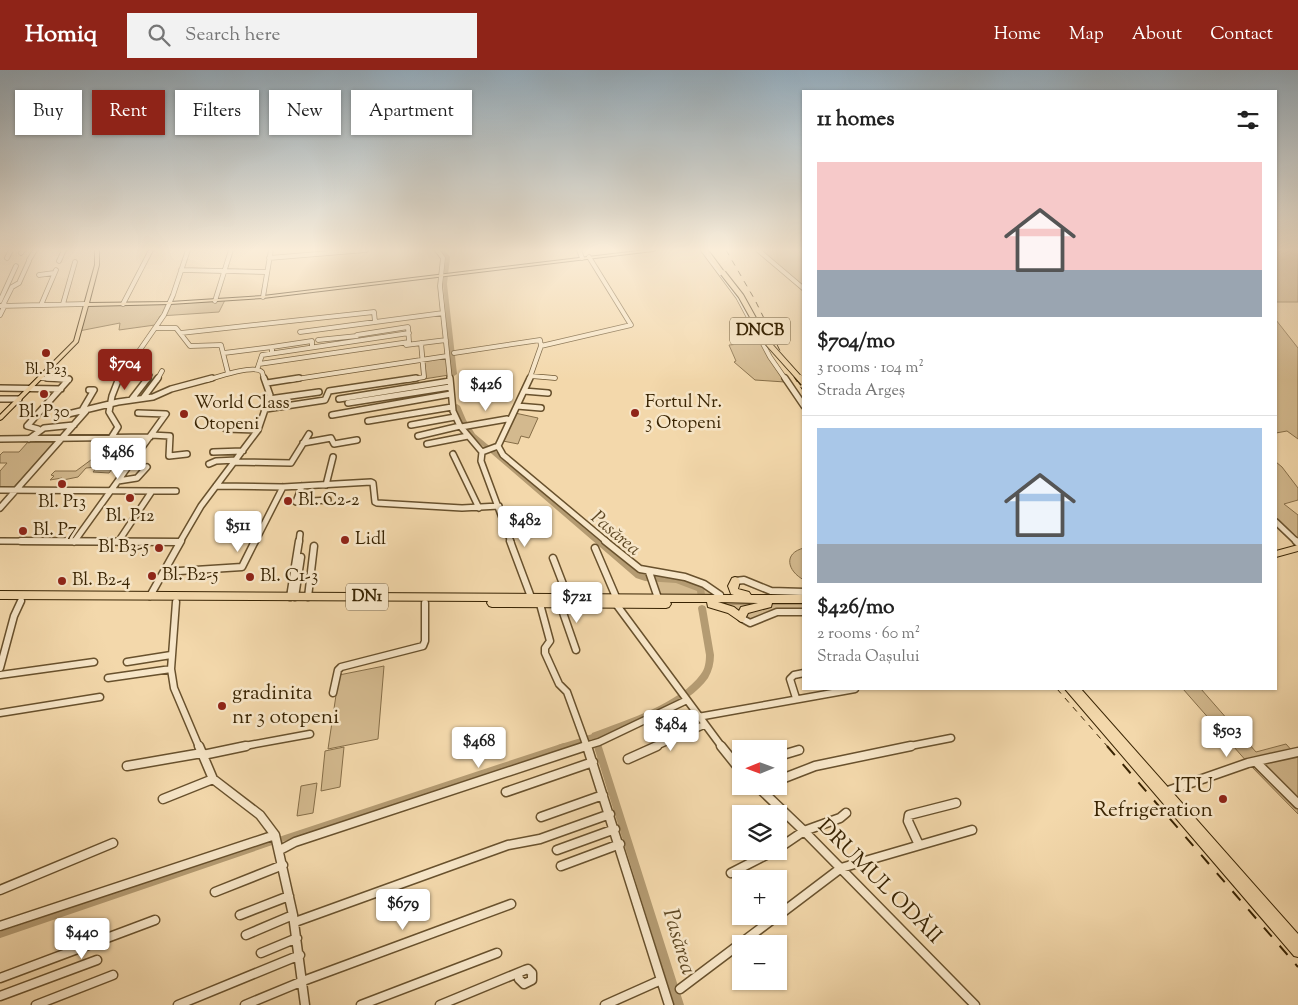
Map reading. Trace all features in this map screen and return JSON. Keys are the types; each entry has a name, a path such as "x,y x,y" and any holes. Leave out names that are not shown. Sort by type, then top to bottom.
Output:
{"highway":[{"path":"1277,549 1298,543"},
{"path":"1277,554 1298,548"},
{"path":"710,601 720,595 734,581"},
{"path":"734,581 732,587 737,593 767,601"},
{"name":"DN1","path":"0,595 532,597 564,600 710,601 786,601 802,598"},
{"name":"DN1","path":"616,600 658,598 729,604 767,601"},
{"name":"DN1","path":"0,601 540,604 564,600"},
{"path":"710,601 731,610 741,618 744,610 767,601"},
{"name":"DN1","path":"786,601 802,604"}],"main road":[{"path":"0,418 76,341 89,294"},
{"path":"86,304 215,301 292,294"},
{"name":"DNCB","path":"739,294 766,341 802,381"},
{"name":"DNCB","path":"742,294 768,338 802,377"},
{"path":"1070,690 1298,952"},
{"path":"1077,690 1298,942"}],"street":[{"path":"0,315 9,294"},
{"path":"42,305 46,294"},
{"path":"63,304 66,294"},
{"path":"123,304 128,294"},
{"path":"111,438 118,427 109,412 117,384 131,358 155,328 170,303 173,294"},
{"path":"215,301 217,294"},
{"path":"442,294 452,407 461,427 485,452"},
{"path":"541,346 630,325 611,294"},
{"path":"735,294 770,357 802,403"},
{"path":"3,306 86,304"},
{"path":"181,333 374,312 375,322"},
{"path":"300,332 443,313"},
{"path":"332,328 333,316"},
{"path":"155,328 173,327 181,333 188,345 219,344 222,346 228,373"},
{"path":"64,415 143,398 258,366 409,342 409,333 408,327 224,354"},
{"path":"150,596 201,506 258,430 269,399 267,383 258,366 261,355 409,333"},
{"path":"357,335 357,341"},
{"path":"318,340 318,346"},
{"path":"367,350 446,340"},
{"path":"312,341 312,347"},
{"path":"454,353 541,341 531,376 498,446 485,452 481,459 532,597"},
{"path":"266,409 325,400 329,391 424,377 421,343"},
{"path":"272,347 272,353"},
{"path":"267,383 447,356"},
{"path":"143,398 156,384 162,371"},
{"path":"131,400 150,375"},
{"path":"531,376 555,378"},
{"path":"38,429 27,426 69,380 68,378 40,378"},
{"path":"339,399 450,384"},
{"path":"348,403 450,384"},
{"path":"0,388 61,389"},
{"path":"81,412 94,390 89,390"},
{"path":"524,391 548,393"},
{"path":"269,399 319,392"},
{"path":"332,415 451,394"},
{"path":"0,399 19,399"},
{"path":"517,406 541,408"},
{"path":"368,421 452,407"},
{"path":"0,508 87,410"},
{"path":"74,542 165,414 138,413"},
{"path":"411,425 455,417"},
{"path":"418,436 507,419"},
{"path":"29,439 38,429 50,425 74,425"},
{"path":"227,426 226,429 258,430"},
{"path":"0,439 111,438 170,435 175,430"},
{"path":"209,464 216,461 291,463 309,434"},
{"path":"170,435 169,456 187,454"},
{"path":"427,444 468,436"},
{"path":"303,443 331,438 334,444 357,440"},
{"path":"498,446 503,455 651,578 658,598"},
{"path":"213,452 243,451"},
{"path":"453,454 479,508"},
{"path":"326,485 333,457"},
{"path":"118,481 136,478 147,467"},
{"path":"216,486 283,487 372,483 374,502 377,503 479,508 498,506"},
{"path":"302,486 296,502 328,500"},
{"path":"164,572 242,566 283,487"},
{"path":"0,490 176,490"},
{"path":"118,542 152,491"},
{"path":"502,514 521,512"},
{"path":"1277,523 1298,543"},
{"path":"292,597 300,534"},
{"path":"0,541 180,542"},
{"path":"308,597 314,546"},
{"path":"595,548 616,600 698,717 732,759"},
{"path":"292,597 301,557"},
{"path":"552,558 576,650"},
{"path":"651,578 676,574 708,586 720,595"},
{"path":"734,581 745,580 774,592 802,592"},
{"path":"0,668 14,616 21,601"},
{"path":"176,602 171,655 174,688 213,778 260,816 275,835 280,850 294,919 306,1005"},
{"path":"334,693 338,670 341,667 423,646 425,642 425,603"},
{"path":"540,604 550,641 545,648 545,653 559,684 567,692 593,762 669,1005"},
{"path":"741,618 745,622 750,623 777,612 802,612"},
{"path":"0,639 8,637"},
{"path":"126,662 171,655"},
{"path":"0,675 94,662"},
{"path":"108,678 171,669"},
{"path":"796,698 790,680 794,674 802,673"},
{"path":"698,717 844,690"},
{"path":"0,713 100,697"},
{"path":"280,850 295,842 599,742 687,700"},
{"path":"628,759 704,725"},
{"path":"127,766 310,734"},
{"path":"788,777 815,766 951,738"},
{"path":"788,753 799,750"},
{"path":"1165,792 1256,762 1298,752"},
{"path":"506,792 593,762"},
{"path":"1256,762 1298,804"},
{"path":"163,799 213,778"},
{"path":"541,817 603,795"},
{"name":"DRUMUL ODĂII","path":"767,795 975,1005"},
{"path":"919,844 908,821 909,815 956,803"},
{"path":"787,843 804,831 840,818 846,813"},
{"path":"246,934 508,845 540,839 610,814"},
{"path":"557,850 615,829"},
{"path":"787,908 840,868 972,830"},
{"path":"0,926 275,835"},
{"path":"0,890 113,843"},
{"path":"561,866 620,844"},
{"path":"731,873 756,860"},
{"path":"215,892 283,865"},
{"path":"240,915 289,896"},
{"path":"245,1005 303,981 512,904"},
{"path":"0,978 155,920"},
{"path":"680,989 765,925"},
{"path":"260,953 297,938"},
{"path":"361,1005 498,953"},
{"path":"178,1005 300,955"},
{"path":"0,996 97,960"},
{"path":"446,1004 518,973"},
{"path":"36,1005 113,975"},
{"path":"605,1005 661,980"}],"shaded area":[{"path":"1277,294 1298,294 1298,302 1277,302"},
{"path":"225,300 219,312 160,316 155,325 119,330 120,323 79,331 86,305"},
{"path":"1277,321 1298,348 1298,439 1287,431 1277,433"},
{"path":"760,342 785,382 755,380 734,362 736,361 729,345"},
{"path":"447,356 449,375 424,379 422,360"},
{"path":"515,413 538,418 529,438 521,436 518,444 503,441"},
{"path":"55,441 13,488 0,488 0,471 7,463 0,463 0,455 3,452 19,452 28,442"},
{"path":"129,447 109,473 93,472 97,467 86,468 78,477 50,480 54,476 51,475 55,471 76,471 99,454 104,454 108,449"},
{"path":"1277,463 1298,488 1298,500 1284,504 1298,515 1298,538 1277,521"},
{"path":"802,549 802,579 794,572 790,562 790,558 797,550"},
{"path":"655,573 676,574 720,595 658,598 650,576"},
{"path":"711,604 802,604 802,612 781,612 753,622"},
{"path":"384,666 378,739 328,749 339,675"},
{"path":"1184,690 1202,690 1256,752 1286,744 1294,753 1298,752 1298,814 1248,763"},
{"path":"344,747 340,787 321,791 325,751"},
{"path":"317,783 313,813 297,816 301,786"}],"waterway":[{"name":"Pasărea","path":"446,294 454,374"},
{"name":"Pasărea","path":"456,386 456,392"},
{"name":"Pasărea","path":"457,406 463,420 473,435 639,576 676,580 701,589 701,595"},
{"name":"Pasărea","path":"596,739 595,736 663,708 696,686 706,674 710,655 702,608"},
{"name":"Pasărea","path":"588,738 595,736"},
{"path":"560,747 580,741"},
{"path":"282,839 564,746"},
{"name":"Pasărea","path":"598,747 679,1005"},
{"path":"0,935 272,842"}],"railway":[{"path":"751,294 790,371 802,389"},
{"path":"1058,690 1108,747"},
{"path":"1107,746 1298,967"}],"place":[{"name":"Bl. P23","path":"46,353"},
{"name":"Bl. P30","path":"44,394"},
{"name":"Fortul Nr. 3 Otopeni","path":"635,413"},
{"name":"World Class Otopeni","path":"184,414"},
{"name":"Bl. P13","path":"62,484"},
{"name":"Bl. P12","path":"130,498"},
{"name":"Bl. C2-2","path":"288,501"},
{"name":"Bl. P7","path":"23,531"},
{"name":"Lidl","path":"345,540"},
{"name":"Bl B3-5","path":"159,548"},
{"name":"Bl. B2-5","path":"152,576"},
{"name":"Bl. C1-3","path":"250,577"},
{"name":"Bl. B2-4","path":"62,581"},
{"name":"gradinita nr 3 otopeni","path":"222,706"},
{"name":"ITU Refrigeration","path":"1223,799"}]}
